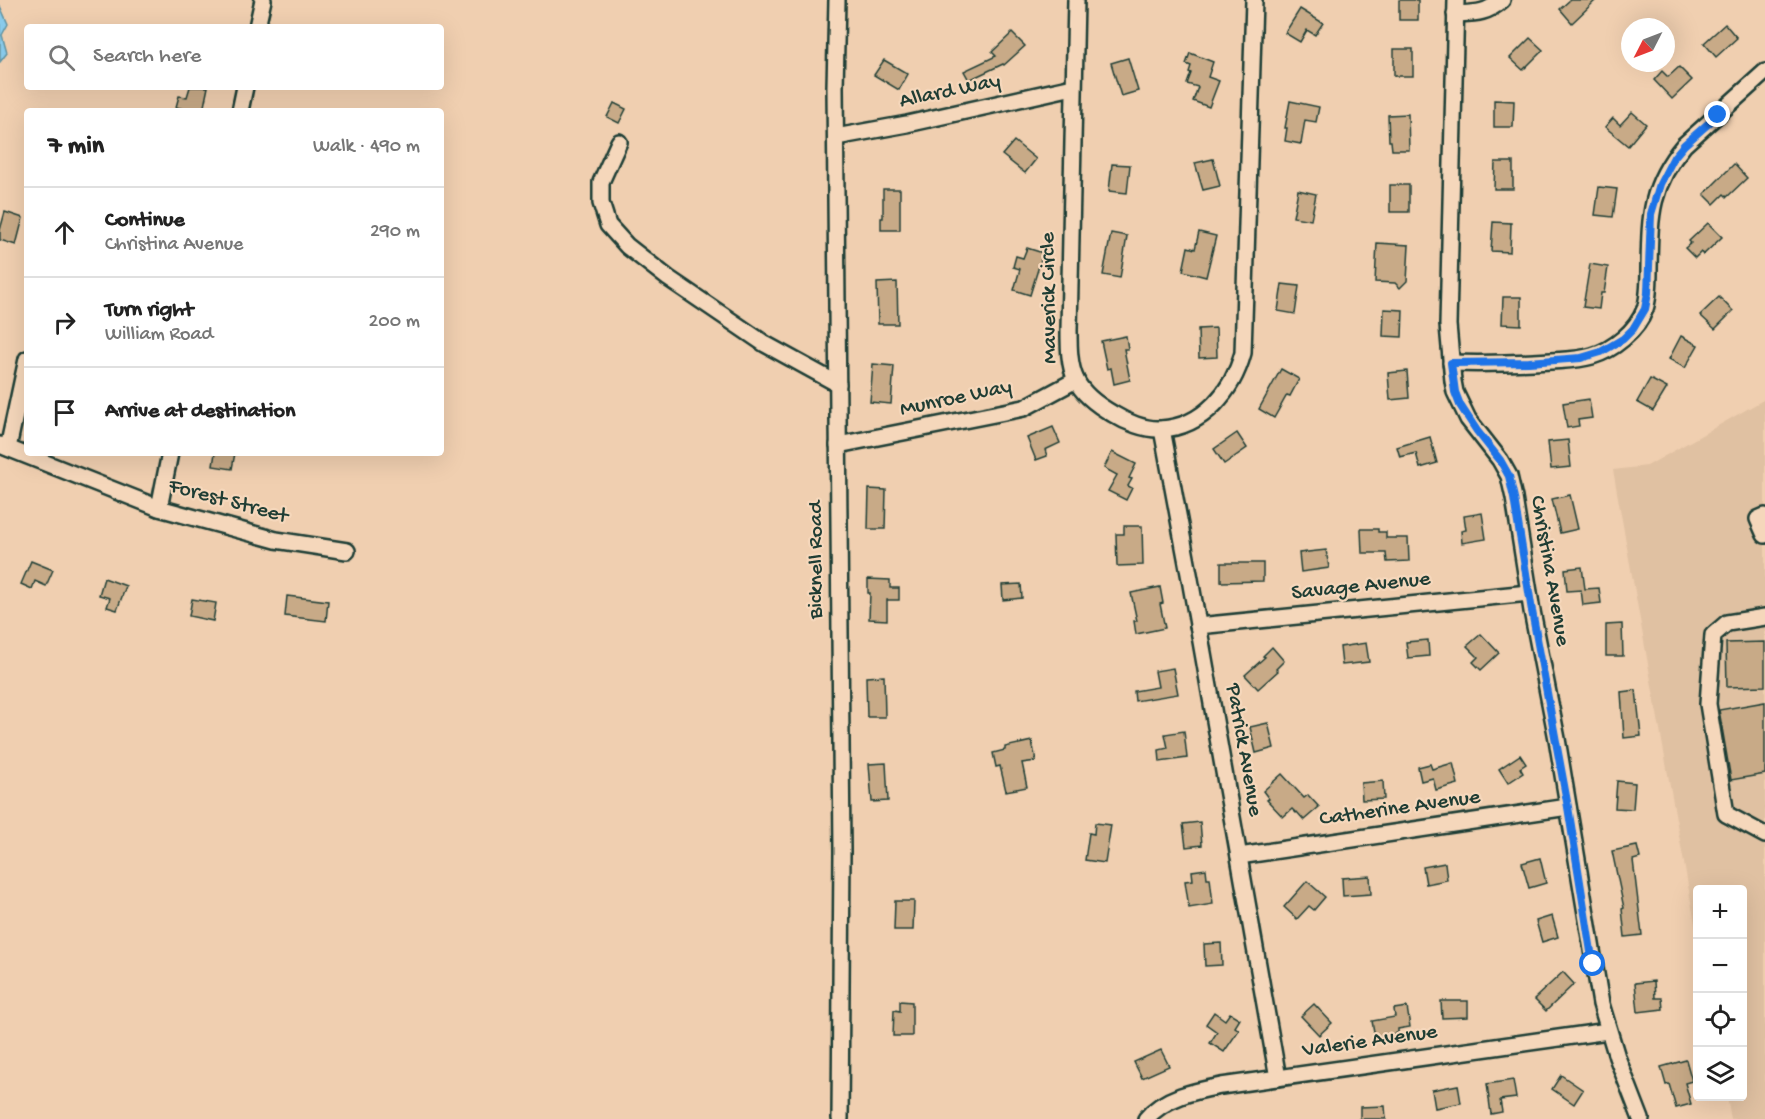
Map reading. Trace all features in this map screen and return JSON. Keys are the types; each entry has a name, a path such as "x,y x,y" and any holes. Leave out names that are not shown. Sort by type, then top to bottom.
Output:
{"street":[{"path":"258,24 263,0"},
{"name":"Bicknell Road","path":"837,0 835,87 842,851 840,1119"},
{"name":"Maverick Circle","path":"1076,0 1069,330 1072,368 1083,391 1106,410 1119,418 1149,429 1181,425 1206,412 1233,381 1243,352 1254,0"},
{"path":"1455,7 1481,13 1493,8 1502,0"},
{"name":"Christina Avenue","path":"1455,7 1448,325 1455,392 1460,405 1509,476 1601,1004 1608,1031 1641,1119"},
{"path":"1451,363 1529,362 1581,358 1601,352 1623,339 1633,329 1645,309 1648,293 1651,214 1666,172 1684,145 1765,72"},
{"name":"Allard Way","path":"836,138 1073,87"},
{"path":"241,108 244,90"},
{"path":"619,142 602,182 601,203 608,225 627,246 668,278 765,344 838,384"},
{"path":"4,446 24,369"},
{"name":"Munroe Way","path":"838,445 1024,408 1076,380"},
{"name":"Patrick Avenue","path":"1162,429 1278,1078"},
{"name":"Forest Street","path":"4,446 24,454"},
{"name":"Forest Street","path":"29,456 159,507 276,540 347,551"},
{"path":"159,507 169,456"},
{"path":"1765,516 1758,519 1765,535"},
{"name":"Savage Avenue","path":"1198,626 1529,593"},
{"path":"1765,617 1727,623 1713,635 1708,704 1726,814 1765,835"},
{"name":"Catherine Avenue","path":"1239,856 1568,807"},
{"name":"Valerie Avenue","path":"1146,1119 1160,1107 1191,1092 1608,1031"}],"shaded area":[{"path":"1765,399 1765,1119 1731,1119 1728,1101 1747,1101 1747,885 1693,885 1693,913 1613,470 1647,466"}],"water":[{"path":"0,6 8,24 2,35 7,53 0,62"}],"building":[{"path":"1399,0 1418,0 1418,20 1399,20"},
{"path":"1570,0 1596,0 1572,23 1560,9"},
{"path":"1300,9 1323,23 1315,35 1307,30 1300,42 1285,33"},
{"path":"1725,24 1737,38 1716,57 1704,43"},
{"path":"1012,33 1025,46 1004,65 969,80 964,71 996,56 992,52"},
{"path":"1530,38 1543,50 1523,70 1510,58"},
{"path":"1394,49 1413,49 1413,76 1394,76"},
{"path":"1190,53 1213,62 1208,77 1219,81 1209,107 1193,101 1198,87 1187,84 1191,66 1186,64"},
{"path":"1128,58 1138,91 1121,96 1111,63"},
{"path":"884,60 908,74 899,90 874,75"},
{"path":"1679,67 1692,80 1672,99 1654,80 1661,72 1668,77"},
{"path":"189,90 207,90 204,108 176,107 179,96 187,97"},
{"path":"1494,100 1514,101 1513,127 1494,127"},
{"path":"1290,101 1319,107 1316,122 1305,120 1301,144 1285,141"},
{"path":"614,103 626,109 619,123 607,117"},
{"path":"1632,112 1646,124 1628,146 1605,127 1613,118 1620,125"},
{"path":"1408,114 1409,150 1392,150 1391,141 1389,141 1388,115"},
{"path":"1014,141 1036,159 1025,173 1002,155"},
{"path":"1213,159 1220,186 1203,190 1195,163"},
{"path":"1495,162 1513,162 1513,189 1494,189"},
{"path":"1112,164 1130,165 1127,193 1109,191"},
{"path":"1734,164 1747,178 1727,197 1724,194 1714,204 1704,194"},
{"path":"1390,185 1409,185 1409,212 1390,212"},
{"path":"1599,187 1617,189 1613,217 1595,215"},
{"path":"883,189 900,189 900,230 881,230"},
{"path":"1298,190 1316,194 1311,220 1293,217"},
{"path":"5,212 23,218 16,245 0,240"},
{"path":"1493,222 1511,223 1510,252 1491,251"},
{"path":"1708,223 1722,237 1703,255 1701,252 1695,258 1685,248"},
{"path":"1199,232 1216,236 1206,277 1183,271 1188,247 1195,249"},
{"path":"1111,233 1127,236 1120,278 1103,275"},
{"path":"1377,243 1409,245 1407,281 1400,288 1395,283 1375,282"},
{"path":"1027,248 1043,253 1030,295 1014,290 1020,269 1013,267 1016,256 1023,258"},
{"path":"1590,264 1608,267 1599,309 1583,307"},
{"path":"897,282 898,324 878,324 877,283"},
{"path":"1282,284 1299,286 1295,314 1278,311"},
{"path":"1503,297 1521,297 1521,325 1502,324"},
{"path":"1719,297 1733,311 1715,329 1700,315"},
{"path":"1384,309 1403,310 1402,337 1383,336"},
{"path":"1216,328 1217,357 1199,358 1198,329"},
{"path":"1126,336 1128,349 1124,349 1130,380 1114,384 1111,368 1107,369 1101,341"},
{"path":"1681,336 1698,345 1685,368 1669,359"},
{"path":"873,364 894,366 891,404 870,402"},
{"path":"1281,369 1299,379 1274,418 1259,409"},
{"path":"1407,371 1409,398 1390,400 1388,373"},
{"path":"1650,379 1667,388 1653,411 1637,402"},
{"path":"1589,399 1592,418 1578,420 1579,426 1567,428 1563,403"},
{"path":"1053,427 1060,443 1045,450 1047,456 1036,460 1027,438"},
{"path":"1237,433 1247,448 1224,464 1214,449"},
{"path":"1430,437 1437,463 1420,468 1416,453 1400,457 1397,447"},
{"path":"1568,440 1571,467 1551,469 1548,442"},
{"path":"1112,452 1136,464 1129,478 1132,479 1128,486 1132,488 1126,500 1108,491 1117,475 1104,468"},
{"path":"215,456 234,456 232,469 213,466"},
{"path":"869,489 886,490 885,529 868,529"},
{"path":"1570,495 1578,529 1560,533 1552,499"},
{"path":"1482,513 1486,539 1462,543 1461,531 1466,530 1464,516"},
{"path":"1124,526 1142,526 1143,565 1117,566 1116,534 1124,534"},
{"path":"1361,529 1378,529 1378,532 1386,532 1386,538 1408,538 1409,561 1387,562 1386,553 1362,553"},
{"path":"1326,550 1329,568 1301,572 1299,553"},
{"path":"31,561 53,570 46,586 35,581 32,589 21,584"},
{"path":"1221,563 1263,563 1263,581 1221,582"},
{"path":"1582,567 1585,589 1599,588 1601,603 1583,605 1581,590 1567,591 1565,569"},
{"path":"104,578 126,586 117,610 107,607 110,598 99,595"},
{"path":"868,579 890,580 890,588 899,588 899,600 887,600 887,620 869,619"},
{"path":"1021,584 1022,598 1003,600 1002,585"},
{"path":"1160,587 1163,603 1160,604 1165,628 1136,634 1134,621 1137,621 1131,593"},
{"path":"287,596 328,601 326,621 285,616"},
{"path":"192,599 216,603 213,621 189,616"},
{"path":"1622,624 1623,656 1606,656 1606,625"},
{"path":"1481,634 1499,653 1481,670 1473,662 1478,657 1467,646"},
{"path":"1428,640 1429,656 1408,658 1406,642"},
{"path":"1765,642 1765,686 1727,687 1726,643"},
{"path":"1366,643 1369,662 1342,665 1340,647"},
{"path":"1272,647 1284,661 1276,669 1278,671 1258,689 1245,675 1265,657 1263,656"},
{"path":"1173,668 1178,694 1135,701 1134,691 1158,687 1155,671"},
{"path":"884,676 885,717 867,717 866,677"},
{"path":"1636,690 1641,736 1624,738 1621,692"},
{"path":"1765,702 1765,774 1731,780 1719,710"},
{"path":"1268,723 1274,748 1256,753 1250,727"},
{"path":"1184,731 1187,758 1160,762 1159,750 1168,748 1165,734"},
{"path":"1032,741 1036,761 1022,763 1027,787 1006,791 1000,766 996,767 993,753 1005,750 1005,747"},
{"path":"1520,755 1526,764 1520,768 1523,773 1508,783 1499,769"},
{"path":"886,763 888,801 872,802 869,764"},
{"path":"1453,763 1458,784 1436,790 1433,778 1421,781 1418,767 1430,764 1432,769"},
{"path":"1282,774 1304,798 1308,795 1319,807 1304,820 1292,809 1283,817 1267,800 1269,799 1263,791"},
{"path":"1383,781 1384,799 1362,800 1361,783"},
{"path":"1617,781 1635,783 1633,809 1615,808"},
{"path":"1200,822 1202,845 1186,847 1183,824"},
{"path":"1095,823 1111,825 1105,863 1085,860 1089,833 1094,834"},
{"path":"1637,846 1640,858 1633,860 1642,935 1625,937 1622,909 1624,908 1612,851"},
{"path":"1540,858 1546,883 1529,888 1522,863"},
{"path":"1445,863 1447,880 1426,884 1423,867"},
{"path":"1206,869 1207,878 1210,878 1213,904 1189,908 1185,881 1193,880 1192,871"},
{"path":"1370,876 1371,894 1343,896 1342,878"},
{"path":"1307,881 1325,897 1314,910 1309,906 1297,919 1284,907"},
{"path":"895,901 914,901 913,930 894,930"},
{"path":"1552,916 1558,937 1542,942 1536,921"},
{"path":"1221,943 1222,965 1205,966 1204,944"},
{"path":"1563,972 1574,984 1546,1011 1534,999"},
{"path":"1654,981 1655,998 1662,998 1663,1009 1638,1012 1635,983"},
{"path":"900,1001 912,1002 912,1036 893,1036 894,1010 900,1011"},
{"path":"1441,1001 1468,1001 1468,1017 1442,1018"},
{"path":"1314,1004 1332,1023 1319,1035 1301,1016"},
{"path":"1407,1007 1410,1027 1398,1029 1398,1033 1375,1037 1372,1021 1395,1017 1394,1009"},
{"path":"1214,1012 1225,1020 1230,1013 1240,1019 1235,1027 1239,1030 1224,1052 1210,1043 1217,1032 1206,1024"},
{"path":"1161,1050 1169,1066 1142,1078 1134,1062"},
{"path":"1686,1060 1692,1081 1685,1083 1691,1104 1676,1108 1661,1067"},
{"path":"1561,1075 1583,1090 1574,1104 1552,1089"},
{"path":"1513,1080 1516,1098 1500,1100 1502,1112 1491,1114 1487,1084"},
{"path":"1458,1085 1461,1103 1435,1108 1432,1090"},
{"path":"1385,1106 1386,1119 1360,1119 1360,1107"}],"route":[{"path":"1593,964 1557,739 1509,476 1460,405 1452,381 1451,363 1529,362 1581,358 1601,352 1623,339 1640,320 1645,309 1648,293 1651,214 1660,184 1674,157 1684,145 1718,115"}]}
